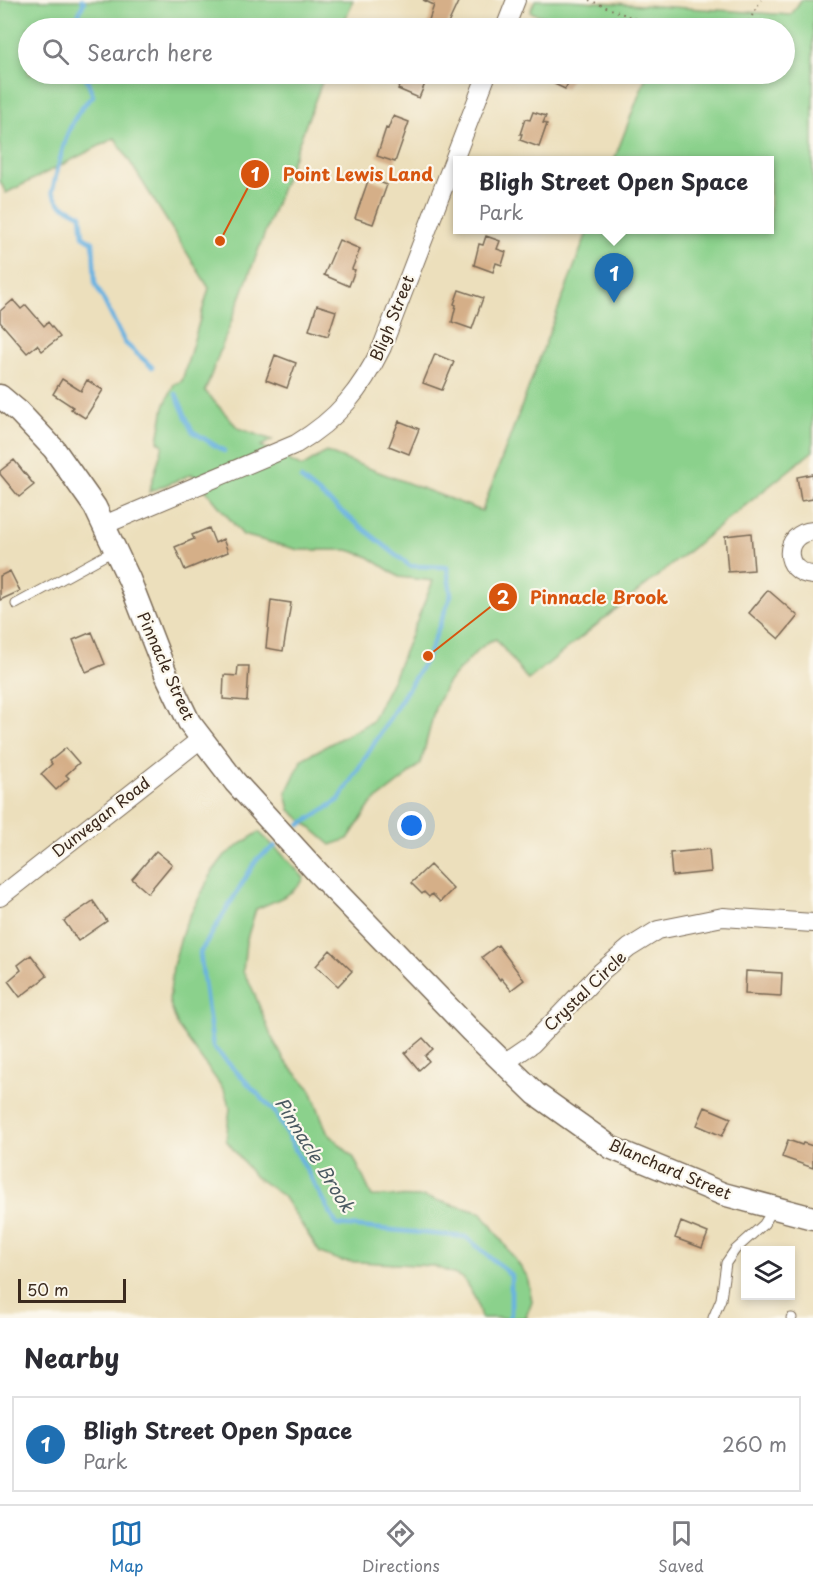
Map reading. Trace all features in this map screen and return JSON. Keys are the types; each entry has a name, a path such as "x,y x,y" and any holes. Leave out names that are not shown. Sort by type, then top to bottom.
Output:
{"street":[{"path":"509,18 516,0"},
{"name":"Bligh Street","path":"456,156 484,84"},
{"name":"Bligh Street","path":"104,525 296,444 328,422 354,395 370,372 382,347 453,164"},
{"name":"Pinnacle Street","path":"0,396 19,412 54,449 95,507 166,674 189,722 236,782 318,873 412,969"},
{"path":"813,531 802,533 795,538 790,554 792,563 798,570 813,575"},
{"name":"Dunvegan Road","path":"0,897 202,738"},
{"name":"Crystal Circle","path":"504,1064 532,1044 602,971 629,948 658,930 723,917 813,923"},
{"name":"Blanchard Street","path":"412,969 536,1094 612,1148 723,1194 813,1218"}],"lane":[{"path":"16,604 104,556 116,552"},
{"path":"712,1318 721,1299 726,1263 735,1250 764,1224 774,1208"}],"path":[{"path":"589,0 633,18"},
{"path":"751,18 761,0"}],"green space":[{"path":"0,0 353,0 346,18 18,18 18,84 321,84 205,391 238,428 272,440 261,446 302,467 326,452 482,511 586,234 774,234 774,156 616,156 643,84 795,84 795,18 547,18 530,12 535,0 568,0 791,15 801,0 813,0 813,451 528,680 496,639 488,642 447,683 435,708 421,763 371,804 348,839 331,845 290,810 286,793 302,759 371,722 393,679 433,581 399,577 367,556 348,550 299,550 243,535 192,474 149,492 163,445 158,441 164,407 174,384 182,381 209,288 115,138 6,193 0,181"},
{"path":"259,832 304,878 301,884 290,893 256,909 246,942 243,971 271,1036 285,1061 311,1090 327,1132 354,1158 372,1196 425,1197 482,1213 527,1276 532,1301 526,1317 528,1318 481,1318 476,1300 463,1278 434,1266 341,1261 320,1253 283,1196 254,1176 226,1140 230,1108 224,1090 178,1027 169,1001 173,966 184,927 213,871 225,855"}],"building":[{"path":"423,0 459,0 451,18 430,18 434,5"},
{"path":"400,84 425,84 419,98 398,89"},
{"path":"554,84 568,84 565,89"},
{"path":"533,112 546,116 543,123 547,124 539,147 520,140 525,119 530,120"},
{"path":"393,116 409,122 395,162 377,156 386,128 388,129"},
{"path":"369,178 387,185 373,224 355,218"},
{"path":"486,236 500,241 497,249 506,252 502,265 496,263 493,272 474,265 479,244 483,245"},
{"path":"339,240 360,249 352,269 355,270 349,286 324,275"},
{"path":"459,290 483,298 472,329 452,322 456,305 454,304"},
{"path":"13,300 21,309 26,305 44,326 48,322 60,337 42,351 37,345 27,353 0,322 0,311"},
{"path":"317,305 336,311 328,336 309,330"},
{"path":"435,354 454,362 442,390 423,383"},
{"path":"275,355 296,363 287,388 266,380"},
{"path":"62,379 81,391 87,380 103,390 85,418 53,394"},
{"path":"399,421 419,429 409,454 389,446"},
{"path":"14,460 34,485 19,497 0,474 0,471"},
{"path":"813,474 813,499 801,501 797,477"},
{"path":"209,528 215,543 223,539 228,552 185,570 175,547 194,539 192,535"},
{"path":"751,533 754,570 728,572 725,536"},
{"path":"10,571 20,591 0,600 0,576"},
{"path":"768,590 798,616 779,639 749,613"},
{"path":"271,600 291,603 283,651 266,648"},
{"path":"92,632 105,664 86,672 73,640"},
{"path":"238,666 249,666 247,701 223,699 224,675 237,676"},
{"path":"66,748 79,763 66,775 69,778 56,790 41,774 52,764 50,761"},
{"path":"709,849 711,872 672,876 670,853"},
{"path":"156,851 172,864 148,893 132,879"},
{"path":"430,865 453,889 440,902 432,894 429,897 424,892 422,894 411,883"},
{"path":"93,901 107,921 78,941 64,921"},
{"path":"498,945 524,980 511,990 482,957"},
{"path":"330,950 352,971 338,986 316,966"},
{"path":"31,955 47,976 20,997 8,981 21,970 18,965"},
{"path":"746,971 782,973 781,996 745,994"},
{"path":"423,1038 433,1049 425,1056 429,1061 419,1070 405,1053"},
{"path":"705,1107 731,1118 722,1136 697,1125"},
{"path":"788,1140 813,1146 813,1168 782,1157"},
{"path":"681,1222 708,1233 702,1248 675,1238"}],"waterway":[{"name":"Pinnacle Brook","path":"77,18 84,2 82,0"},
{"name":"Pinnacle Brook","path":"89,84 93,96 76,116 70,128 52,192 60,204 81,215 83,236 93,242 95,283 125,343 152,367"},
{"name":"Pinnacle Brook","path":"176,394 192,431 224,451"},
{"name":"Pinnacle Brook","path":"300,825 339,800 428,656 451,595 447,567 410,566 301,479"},
{"name":"Pinnacle Brook","path":"275,846 257,859 200,953 213,1047 274,1111 337,1225 466,1237 511,1275 511,1314 509,1318"}],"place":[{"name":"Point Lewis Land","path":"220,241"},
{"name":"Bligh Street Open Space","path":"614,303"},
{"name":"Pinnacle Brook","path":"428,656"}]}
